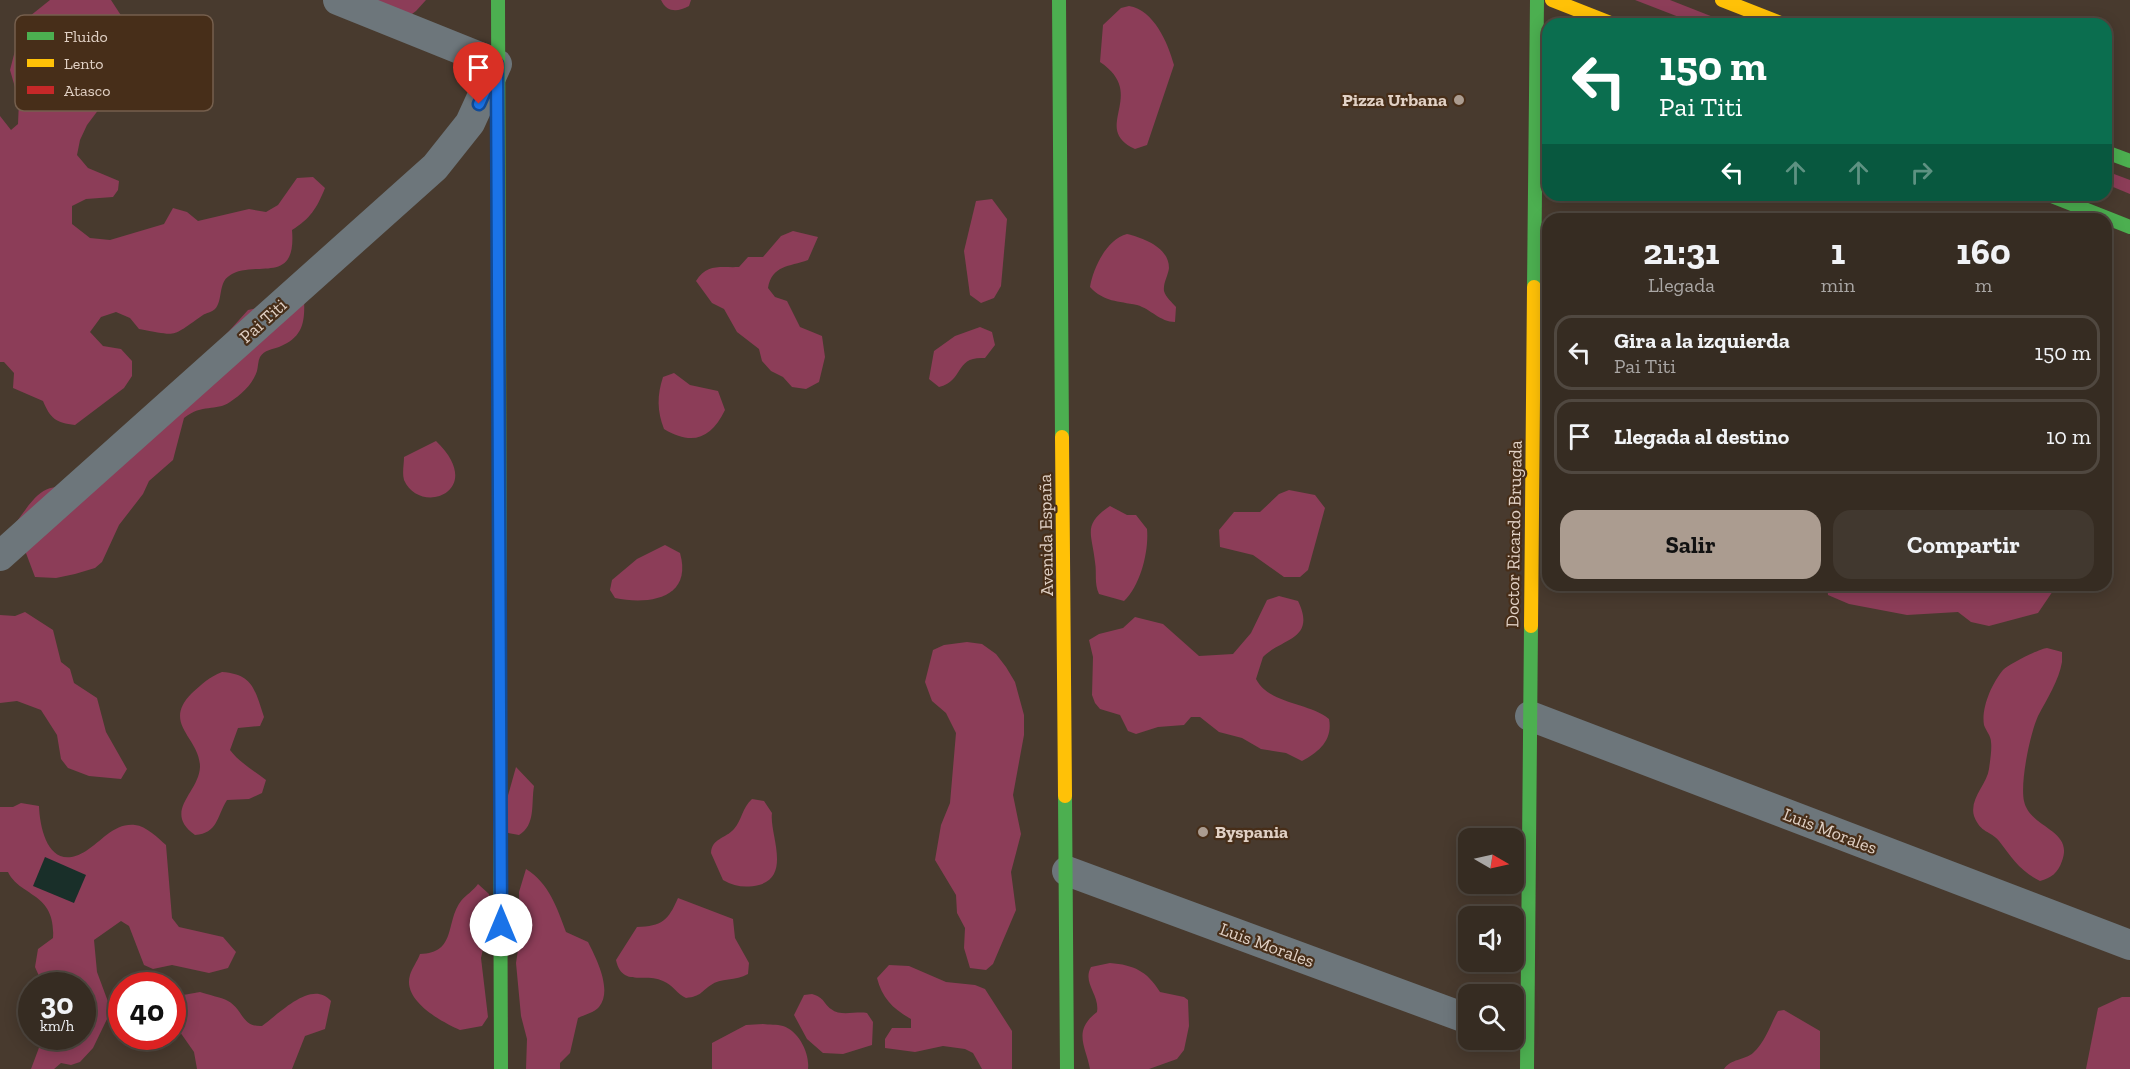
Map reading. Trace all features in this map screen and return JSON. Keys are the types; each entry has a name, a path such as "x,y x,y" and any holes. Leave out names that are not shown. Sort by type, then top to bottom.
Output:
{"street":[{"path":"338,0 497,64"},
{"path":"498,0 501,1069"},
{"name":"Avenida España","path":"1059,0 1067,1069"},
{"name":"Doctor Ricardo Brugada","path":"1522,984 1530,716 1537,0"},
{"path":"1552,0 1598,18"},
{"path":"1722,0 1768,18"},
{"name":"Pai Titi","path":"0,556 435,167 470,123 497,64"},
{"path":"2112,154 2130,161"},
{"path":"2064,201 2095,213"},
{"path":"2112,220 2130,227"},
{"name":"Luis Morales","path":"1530,716 2130,945"},
{"name":"Luis Morales","path":"1066,871 1458,1015"},
{"name":"Doctor Ricardo Brugada","path":"1523,1050 1527,1069"}],"shaded area":[{"path":"50,0 111,0 121,15 31,15"},
{"path":"364,0 426,0 416,11 397,25"},
{"path":"661,0 691,0 689,6 673,10 666,7"},
{"path":"1635,0 1670,0 1716,18 1682,18"},
{"path":"1129,6 1146,14 1153,21 1164,38 1174,65 1147,145 1135,149 1123,141 1117,131 1120,87 1114,74 1100,62 1103,25 1121,8"},
{"path":"15,51 15,87 10,70"},
{"path":"19,111 98,111 80,140 77,155 88,168 119,181 118,190 113,197 86,199 72,206 72,224 90,238 110,240 164,224 173,208 187,212 198,221 249,209 266,212 278,205 297,178 313,177 325,188 312,212 304,222 292,230 292,248 288,259 272,268 239,271 229,276 223,283 215,309 179,331 168,334 139,329 130,318 116,312 101,317 90,332 103,346 121,349 132,361 132,376 124,388 75,425 63,423 51,416 43,401 13,388 14,373 4,362 0,362 0,116 11,130 18,124"},
{"path":"2112,173 2130,180 2130,194 2112,186"},
{"path":"992,199 1007,219 1001,286 994,298 981,303 970,295 964,251 976,201"},
{"path":"793,231 818,237 808,260 777,271 770,280 768,288 775,297 787,301 800,327 822,336 825,357 819,382 806,389 792,387 783,377 771,371 762,361 759,349 737,332 724,309 712,303 696,281 700,275 710,269 739,267 748,257 763,257 781,236"},
{"path":"1127,234 1147,241 1165,254 1169,268 1164,291 1176,307 1175,322 1165,320 1137,305 1117,302 1101,296 1090,287 1094,271 1102,255 1113,242"},
{"path":"304,298 303,321 298,333 287,343 266,351 262,355 255,376 246,389 224,405 203,409 184,418 173,460 149,481 143,494 119,525 102,562 95,568 75,574 56,578 35,577 15,524 39,494 54,487 92,484 248,310"},
{"path":"980,327 992,332 995,345 985,358 968,361 953,379 939,387 929,379 934,351 955,336"},
{"path":"674,373 690,385 718,391 725,410 714,428 700,437 683,437 664,429 659,409 660,390 663,377"},
{"path":"436,441 450,459 455,473 453,485 446,493 435,497 423,497 412,491 404,480 404,457"},
{"path":"1289,490 1315,495 1325,508 1308,570 1300,577 1284,577 1253,555 1220,547 1219,530 1234,512 1260,512 1279,494"},
{"path":"1110,506 1127,515 1136,515 1147,529 1147,547 1143,567 1135,586 1124,601 1099,594 1097,586 1091,530 1095,519"},
{"path":"665,545 680,553 682,568 680,580 674,589 653,599 615,598 610,590 612,580 637,559"},
{"path":"1828,591 2053,591 2038,613 1989,626 1971,622 1958,612 1907,615 1849,604 1828,595"},
{"path":"1279,596 1298,601 1303,614 1303,624 1294,636 1263,657 1256,679 1270,694 1311,709 1329,719 1327,739 1319,749 1302,761 1286,753 1261,749 1242,738 1219,732 1200,717 1191,717 1184,725 1158,727 1136,734 1128,731 1120,715 1100,709 1095,703 1092,695 1093,657 1089,640 1099,634 1123,628 1135,617 1163,624 1199,656 1233,654 1251,633 1267,600"},
{"path":"25,612 53,630 61,662 70,669 74,683 97,698 106,732 127,769 121,779 89,776 68,768 61,759 57,735 41,710 17,701 0,703 0,615 15,616"},
{"path":"967,642 982,644 996,654 1015,682 1024,715 1024,735 1013,795 1021,834 1011,872 1016,910 993,964 986,970 970,968 964,948 965,928 957,913 956,895 935,860 941,825 950,803 956,733 946,713 932,701 925,682 933,650 944,645"},
{"path":"2047,648 2062,652 2062,662 2032,734 2023,793 2028,810 2034,818 2057,835 2064,850 2062,861 2056,872 2051,877 2040,881 2022,868 1996,838 1980,826 1973,810 1989,769 1991,740 1984,725 1984,711 1991,689 2006,667"},
{"path":"222,672 232,673 247,680 255,691 264,717 260,726 238,728 230,750 266,780 262,793 249,799 227,800 216,824 203,834 195,835 186,826 182,818 182,810 200,767 198,756 181,722 180,713 183,704 192,693 209,678"},
{"path":"516,767 534,786 532,814 528,826 519,835 498,831"},
{"path":"752,799 764,801 772,813 777,864 775,873 769,880 759,885 741,886 723,880 711,853 716,841 734,829"},
{"path":"21,803 39,806 45,838 56,854 64,857 86,851 114,830 128,825 135,825 152,833 166,845 172,918 179,927 223,937 236,952 228,968 209,973 172,965 153,969 144,965 129,926 121,921 94,940 97,972 108,1002 108,1017 96,1042 96,972 37,972 35,967 38,949 53,938 49,912 43,903 14,880 8,872 0,872 0,807 13,807"},
{"path":"526,869 541,881 555,905 566,932 588,942 599,965 604,983 603,1000 599,1007 578,1018 570,1053 560,1063 560,1069 526,1069 527,1039 521,1016 516,963 520,937 519,892"},
{"path":"478,884 489,894 492,908 481,958 488,1017 482,1026 460,1030 434,1016 418,1002 409,984 410,975 420,954 432,952 445,942 456,909"},
{"path":"678,898 733,919 735,938 749,963 748,974 715,983 698,995 686,998 663,981 629,977 623,974 616,960 637,927 663,921"},
{"path":"1110,963 1126,965 1139,970 1160,992 1188,1000 1189,1026 1184,1050 1177,1059 1149,1069 1090,1069 1083,1033 1089,1019 1097,1012 1097,1006 1089,973 1091,967"},
{"path":"889,965 909,966 946,982 975,985 985,989 1012,1031 1012,1069 982,1069 973,1053 965,1049 943,1046 915,1052 885,1048 885,1039 892,1028 911,1028 911,1019 889,1002 879,985 877,978"},
{"path":"200,992 222,998 233,1005 246,1021 255,1026 262,1026 296,1000 306,996 323,995 331,1001 325,1029 305,1036 292,1069 197,1069 194,1052 186,1041 186,994"},
{"path":"812,994 822,999 828,1007 835,1011 867,1013 873,1022 872,1045 843,1054 823,1053 807,1039 794,1015 804,995"},
{"path":"2122,997 2130,997 2130,1069 2086,1069 2098,1008"},
{"path":"1784,1010 1820,1031 1820,1069 1724,1069 1730,1063 1753,1053 1765,1038 1778,1011"},
{"path":"746,1025 783,1026 794,1033 805,1050 808,1069 712,1069 712,1043"},
{"path":"38,1050 91,1050 80,1062 71,1065 61,1063 54,1069 31,1069"}],"water":[{"path":"45,857 86,875 74,903 33,886"}],"traffic: fast":[{"path":"498,0 500,646"},
{"path":"1059,0 1062,437"},
{"path":"1534,287 1537,0"},
{"path":"2112,154 2130,161"},
{"path":"2064,201 2095,213"},
{"path":"2112,220 2130,227"},
{"path":"1527,1069 1531,626"},
{"path":"1065,796 1067,1069"},
{"path":"500,803 501,1069"}],"traffic: slow":[{"path":"1552,0 1598,18"},
{"path":"1722,0 1768,18"},
{"path":"1531,626 1534,287"},
{"path":"1062,437 1065,796"}],"traffic: jam":[{"path":"500,646 500,803"}],"place":[{"name":"Pizza Urbana","path":"1459,100"},
{"name":"Byspania","path":"1203,832"}],"route":[{"path":"479,104 497,64 501,925"}]}
